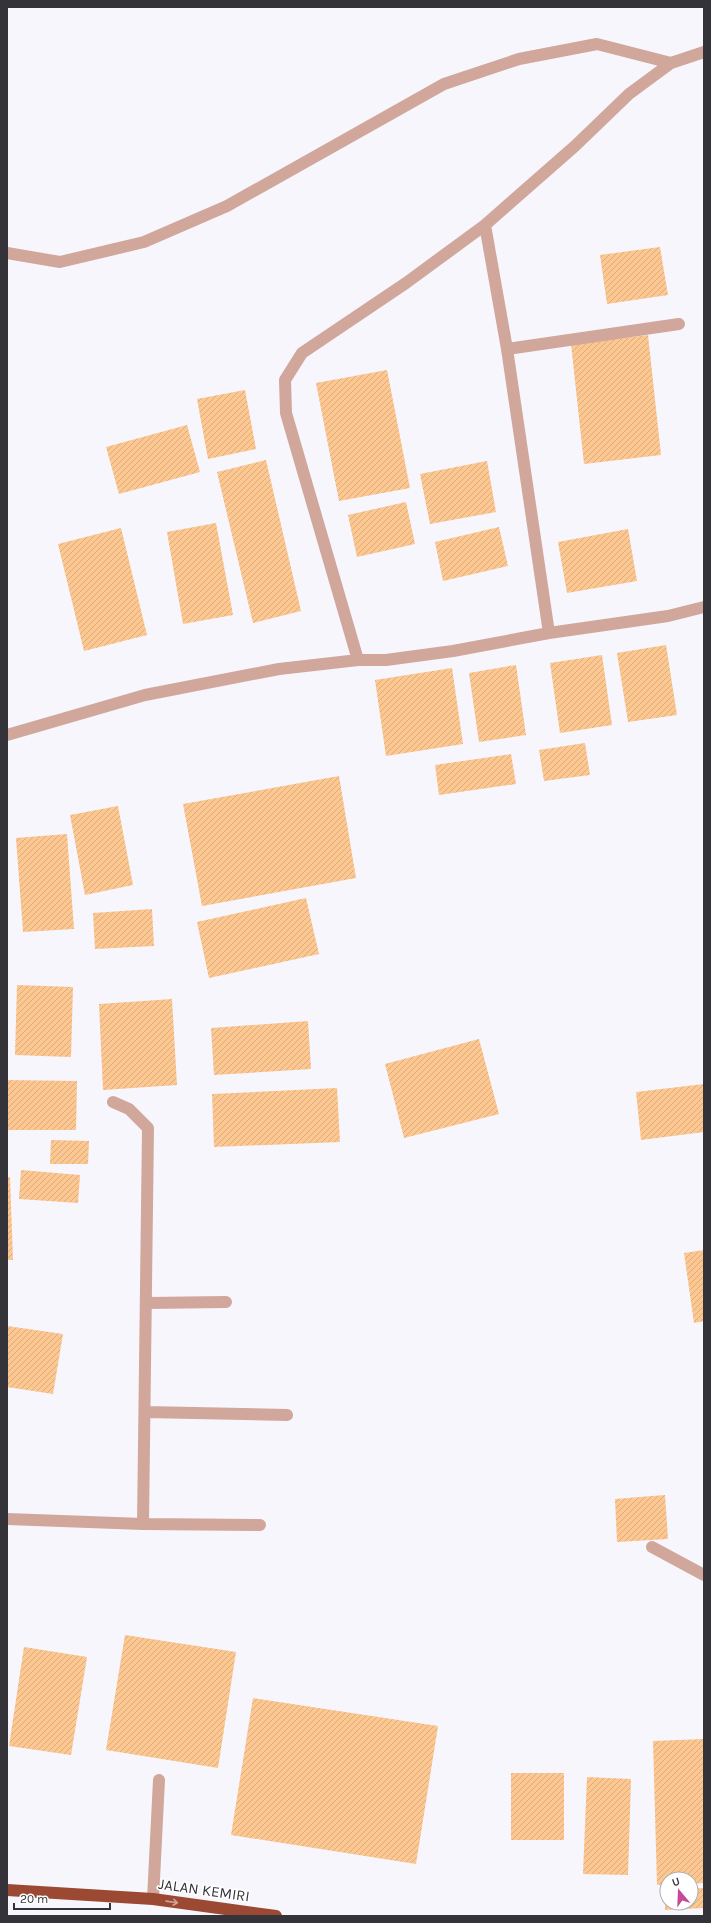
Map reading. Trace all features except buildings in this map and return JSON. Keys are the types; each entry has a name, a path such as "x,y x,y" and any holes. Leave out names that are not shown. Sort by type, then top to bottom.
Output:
{"highway":[{"name":"JALAN KEMIRI","path":"7,1890 153,1899 276,1916"}],"street":[{"path":"7,253 60,262 144,242 227,206 444,84 519,59 597,44 671,63"},
{"path":"358,660 286,413 286,380 302,354 406,283 485,225 575,146 629,94 671,63 704,52"},
{"path":"485,225 507,349 549,633"},
{"path":"507,349 679,324"},
{"path":"7,734 146,696 279,669 358,660 386,660 453,651 549,633 668,616 704,607"},
{"path":"113,1102 129,1109 148,1128 146,1244 147,1304 143,1524"},
{"path":"147,1304 226,1302"},
{"path":"145,1412 287,1415"},
{"path":"7,1519 143,1524 260,1525"},
{"path":"652,1547 704,1575"},
{"path":"153,1899 159,1780"}]}
